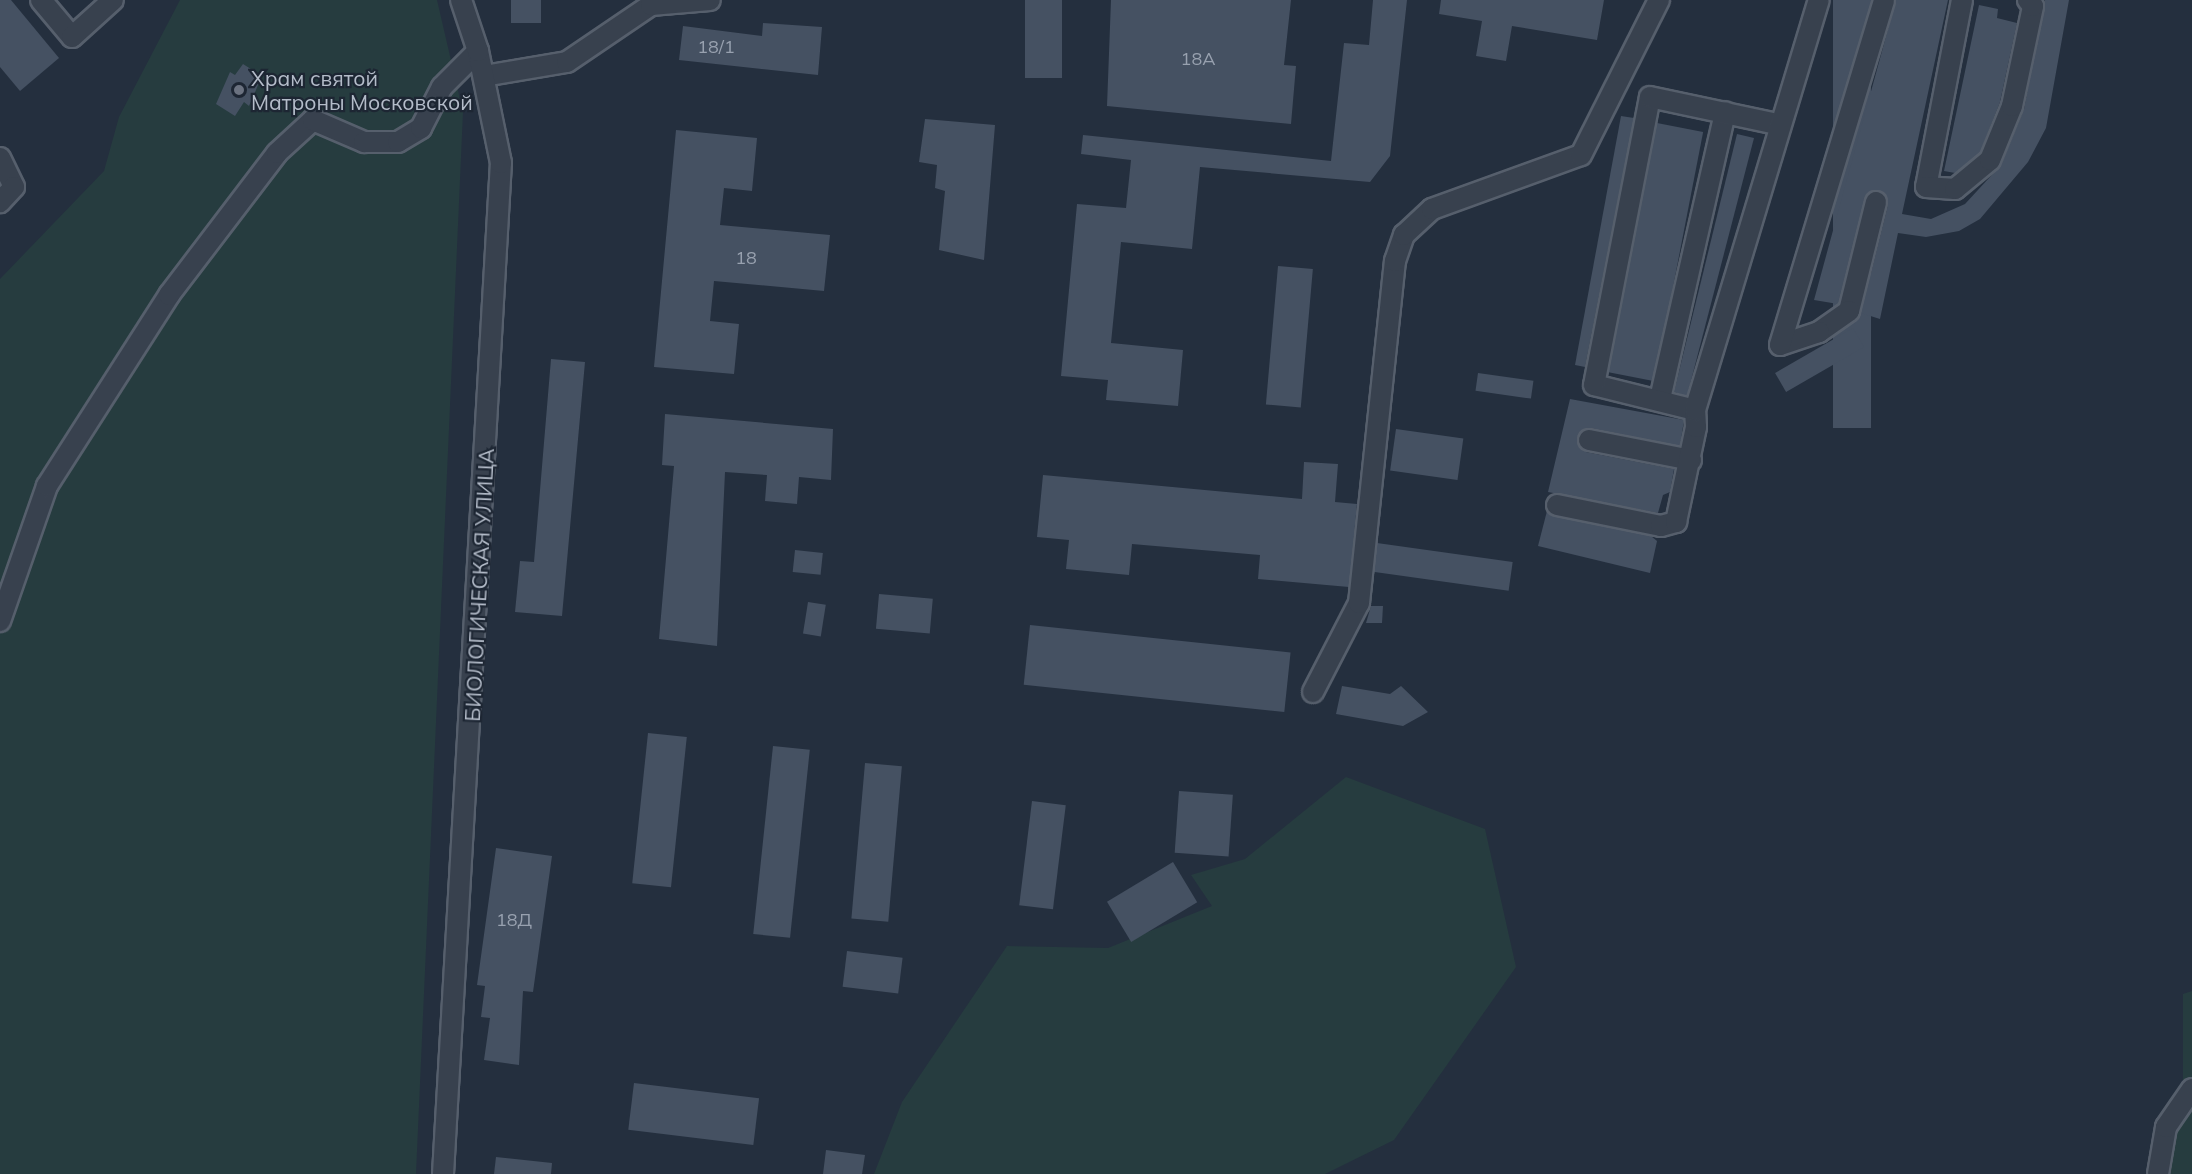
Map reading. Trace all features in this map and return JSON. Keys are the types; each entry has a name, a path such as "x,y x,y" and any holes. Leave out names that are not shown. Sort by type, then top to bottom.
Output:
{"street":[{"path":"41,0 72,37 113,0"},
{"name":"БИОЛОГИЧЕСКАЯ УЛИЦА","path":"443,1174 500,218 501,163 478,51 461,0"},
{"path":"484,76 567,62 651,2 710,0"},
{"path":"1312,692 1359,603 1395,261 1404,235 1432,209 1581,155 1659,0"},
{"path":"1557,505 1661,526 1676,522 1691,460 1695,410 1777,124 1819,0"},
{"path":"1876,202 1849,311 1819,332 1780,345 1884,0"},
{"path":"1962,0 1926,187 1955,189 1990,160 2012,106 2032,6 2028,0"},
{"path":"0,621 9,588 47,486 109,380 277,153 313,120 364,142 398,142 421,129 442,87 478,51"},
{"path":"1695,410 1660,399 1594,385 1650,97 1777,124"},
{"path":"1660,399 1725,112"},
{"path":"0,158 14,187 0,202"},
{"path":"1589,440 1691,460"},
{"path":"0,606 9,588"},
{"path":"2158,1174 2166,1127 2192,1089"}],"green space":[{"path":"180,0 437,0 463,112 416,1174 0,1174 0,279 104,171 119,117"},
{"path":"1346,777 1485,829 1516,967 1394,1140 1325,1174 874,1174 902,1102 1007,946 1108,948 1212,906 1191,875 1245,859"},
{"path":"2192,991 2192,1174 2166,1174 2183,1110 2183,994"}],"building":[{"path":"0,0 11,0 59,58 20,91 0,67"},
{"path":"511,0 541,0 541,23 511,23"},
{"path":"1025,0 1062,0 1062,78 1025,78"},
{"path":"1111,0 1291,0 1284,65 1296,66 1291,124 1107,106"},
{"path":"1373,0 1407,0 1390,156 1370,182 1200,167 1192,249 1121,242 1111,343 1183,350 1178,406 1106,400 1108,380 1061,376 1077,204 1126,208 1131,160 1081,154 1083,135 1331,161 1344,43 1369,45"},
{"path":"1441,0 1604,0 1597,40 1512,26 1506,61 1476,56 1482,21 1439,14"},
{"path":"1833,0 1871,0 1871,428 1833,428"},
{"path":"1896,0 1948,0 1902,214 1931,219 1965,204 2001,165 2024,109 2045,0 2069,0 2046,128 2028,162 1980,219 1959,231 1926,237 1898,233 1880,319 1861,313 1888,205 1879,191 1864,199 1838,304 1814,300"},
{"path":"1979,5 1998,9 1997,18 2017,23 2000,102 1980,153 1955,173 1944,171"},
{"path":"763,23 822,27 818,75 679,60 683,26 762,36"},
{"name":"Храм святой Матроны Московской","path":"243,64 262,76 249,106 244,102 235,116 216,104 230,72 235,75"},
{"path":"1621,116 1634,118 1585,367 1575,365"},
{"path":"925,119 995,125 984,260 939,250 945,191 935,188 937,165 919,162"},
{"path":"1657,123 1703,132 1655,381 1609,372"},
{"path":"676,130 757,138 752,191 724,188 720,225 830,235 824,291 714,281 710,321 739,324 734,374 654,367"},
{"path":"1737,134 1754,138 1687,396 1674,392"},
{"path":"1278,266 1313,269 1301,408 1266,404"},
{"path":"1853,328 1864,347 1786,392 1775,373"},
{"path":"551,359 585,362 562,616 515,612 520,561 534,562"},
{"path":"1478,373 1533,381 1531,399 1475,391"},
{"path":"1570,399 1684,420 1680,446 1591,428 1577,437 1586,452 1674,469 1670,492 1663,495 1658,513 1548,492"},
{"path":"665,414 833,429 831,480 799,477 797,504 765,501 767,475 725,472 717,646 659,639 674,466 662,465"},
{"path":"1396,429 1463,438 1457,480 1390,471"},
{"path":"1304,462 1338,464 1335,502 1357,504 1349,587 1258,579 1260,555 1132,544 1129,575 1066,569 1069,540 1037,537 1043,475 1302,499"},
{"path":"1547,511 1651,536 1657,541 1650,573 1538,546"},
{"path":"1377,543 1513,562 1509,591 1373,572"},
{"path":"795,550 823,553 821,575 793,572"},
{"path":"879,594 933,599 930,634 876,629"},
{"path":"808,602 826,605 821,636 803,634"},
{"path":"1371,606 1383,606 1382,623 1366,623"},
{"path":"1030,625 1291,652 1284,712 1024,685"},
{"path":"1342,686 1390,694 1401,686 1428,712 1403,726 1336,714"},
{"path":"648,733 687,737 671,887 632,883"},
{"path":"773,746 810,750 790,938 753,934"},
{"path":"865,763 902,766 888,922 851,918"},
{"path":"1179,791 1233,795 1229,857 1175,853"},
{"path":"1032,801 1066,805 1053,909 1019,905"},
{"path":"496,848 552,856 533,992 523,991 519,1065 484,1060 490,1018 481,1017 485,986 477,985"},
{"path":"1173,862 1197,902 1131,942 1107,902"},
{"path":"847,951 903,958 898,994 843,987"},
{"path":"634,1083 759,1098 753,1145 628,1130"},
{"path":"826,1150 865,1155 862,1174 823,1174"},
{"path":"496,1157 552,1163 551,1174 494,1174"}],"place":[{"name":"Храм святой Матроны Московской","path":"239,90"}]}
